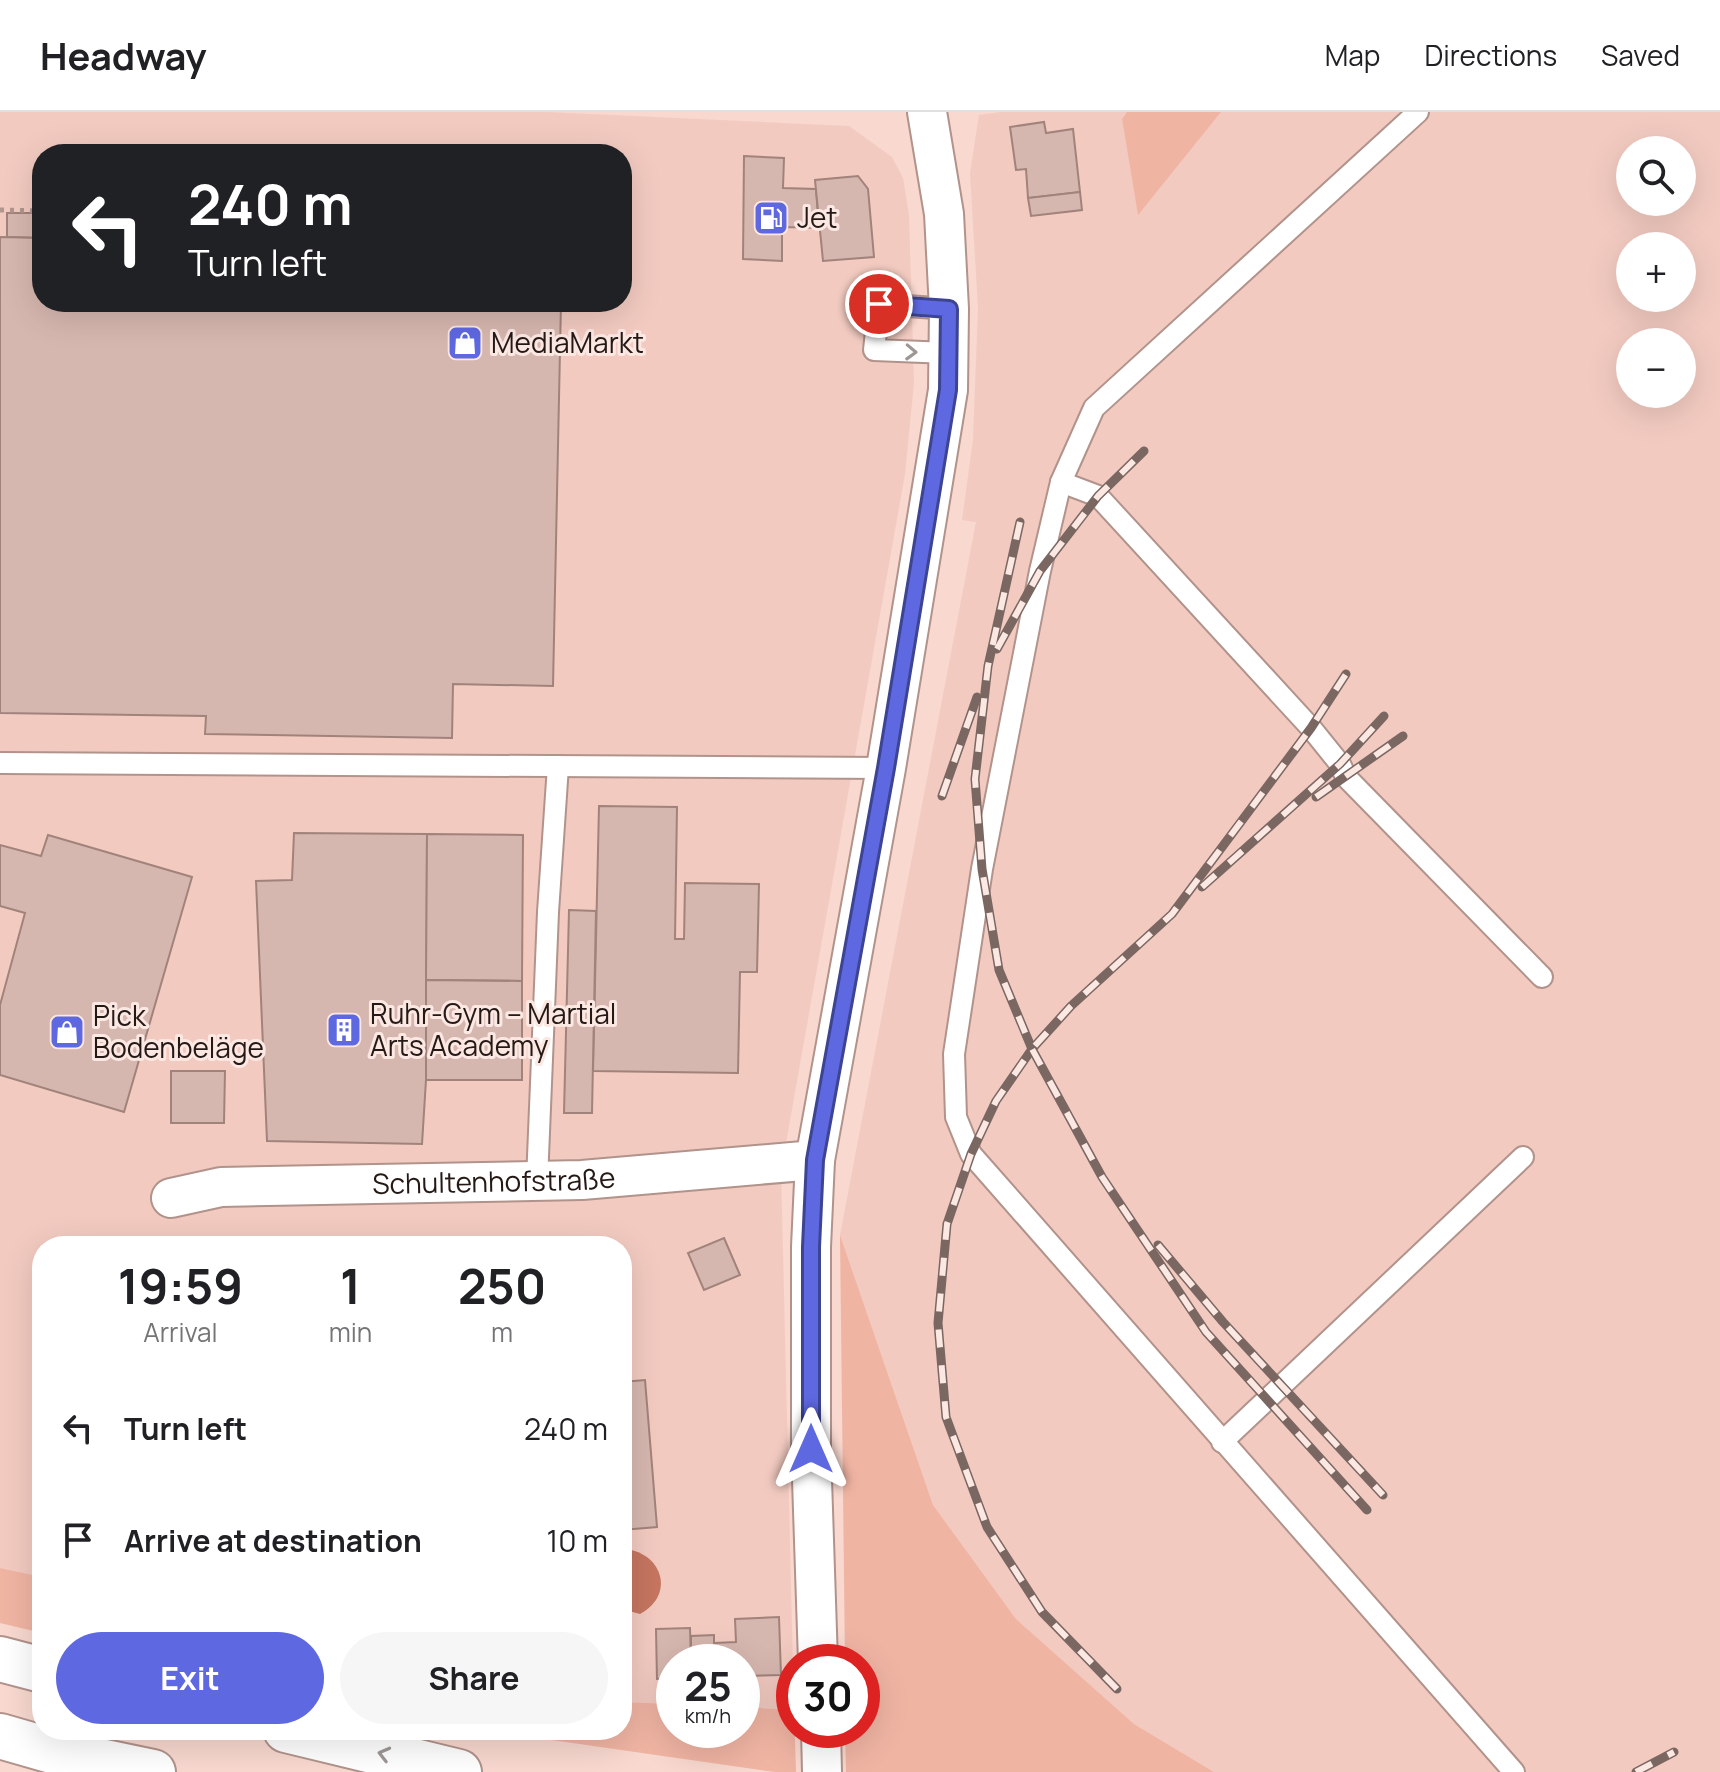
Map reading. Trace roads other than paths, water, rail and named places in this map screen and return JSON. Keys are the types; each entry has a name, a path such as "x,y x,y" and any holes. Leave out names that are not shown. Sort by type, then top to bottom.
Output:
{"highway":[{"path":"0,1659 32,1667"},
{"path":"0,1736 52,1751 153,1772"},
{"path":"327,1740 459,1772"}],"street":[{"path":"817,1644 811,1449 811,1247 815,1160 886,768 948,390 949,309 944,214 927,112"},
{"name":"Schultenhofstraße","path":"171,1198 221,1187 582,1180 815,1160"},
{"path":"821,1748 822,1772"}],"lane":[{"path":"1418,112 1094,408 1061,482 1040,571 982,869 954,1054 956,1117 971,1154 1514,1772"},
{"path":"948,353 874,350 879,304 949,309"},
{"path":"1061,482 1098,496 1311,728 1340,764 1346,777 1542,977"},
{"path":"0,763 886,768"},
{"path":"537,1181 548,912 558,766"},
{"path":"1222,1442 1523,1157"}],"railway":[{"path":"997,649 1040,571 1098,496 1144,451"},
{"path":"1020,522 988,666 975,779 982,869 999,970 1032,1049 1102,1177 1206,1332 1367,1510"},
{"path":"1117,1689 1042,1612 987,1527 946,1417 938,1323 947,1224 971,1154 996,1101 1032,1049 1071,1006 1172,914 1311,728 1346,674"},
{"path":"942,796 977,697"},
{"path":"1202,887 1340,764 1384,716"},
{"path":"1316,797 1403,736"},
{"path":"1158,1245 1223,1322 1383,1495"},
{"path":"1636,1772 1674,1752"}],"place":[{"name":"Jet","path":"771,218"},
{"name":"MediaMarkt","path":"465,343"},
{"name":"Ruhr-Gym – Martial Arts Academy","path":"344,1030"},
{"name":"Pick Bodenbeläge","path":"67,1032"}]}
